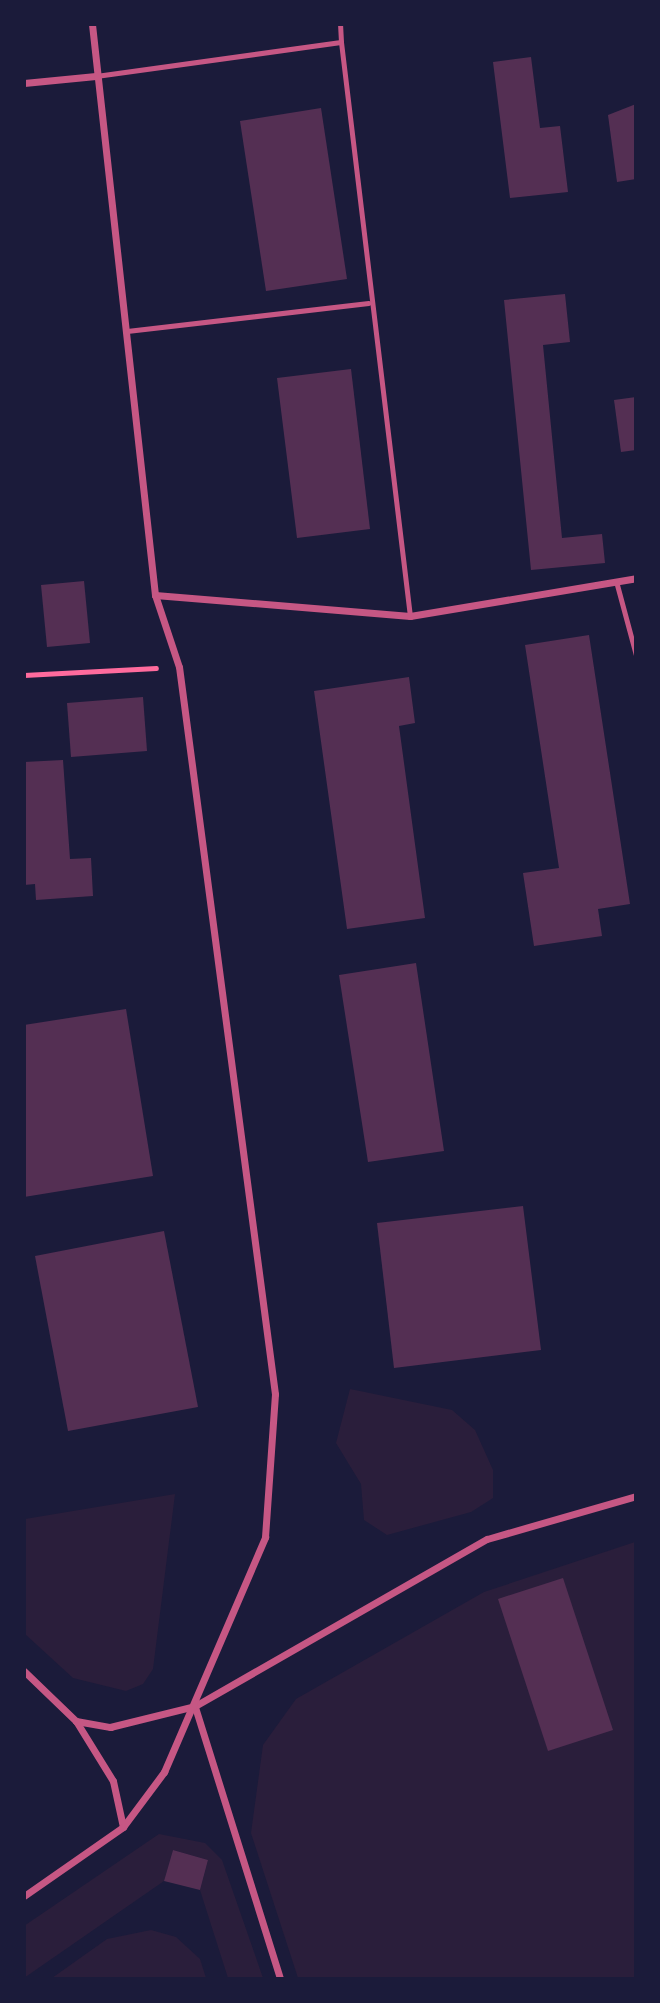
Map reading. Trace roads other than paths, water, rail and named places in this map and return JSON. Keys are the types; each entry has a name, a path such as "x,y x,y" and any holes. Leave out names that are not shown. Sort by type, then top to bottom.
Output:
{"street":[{"path":"24,1896 123,1827 164,1772 195,1706 265,1537 275,1394 179,667 155,595 92,24"},
{"path":"24,83 96,76"},
{"path":"155,595 410,616 635,578"},
{"path":"76,1721 110,1727 195,1706 487,1539 635,1496"},
{"path":"24,1671 76,1721 113,1782 123,1827"},
{"path":"195,1706 280,1979"}],"lane":[{"path":"340,24 368,303 410,616"},
{"path":"96,76 341,42"},
{"path":"127,331 368,303"},
{"path":"616,581 635,655"}]}
